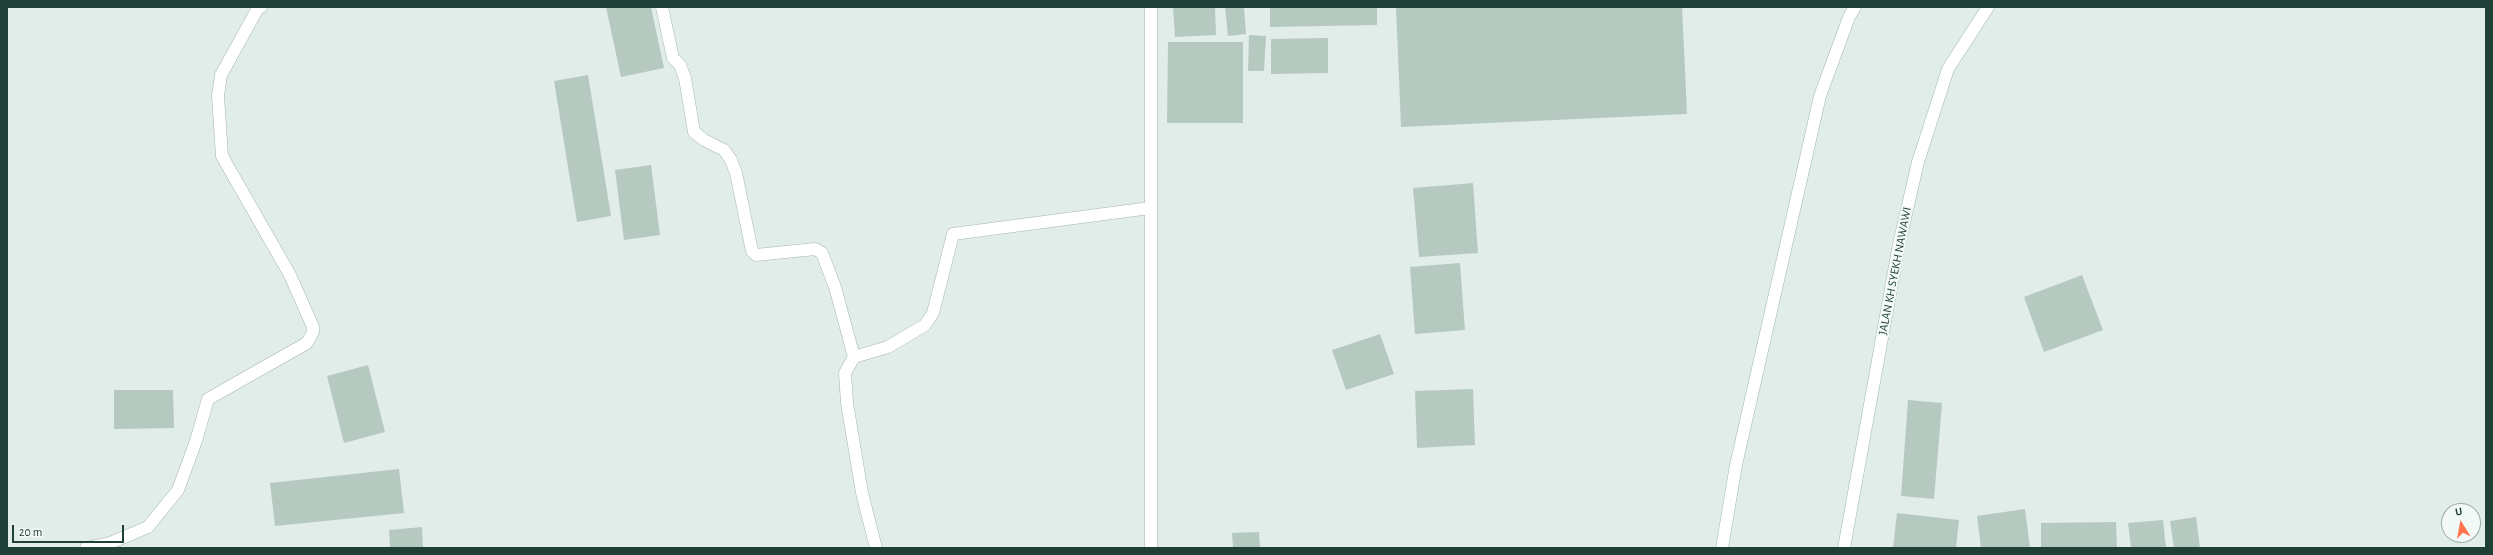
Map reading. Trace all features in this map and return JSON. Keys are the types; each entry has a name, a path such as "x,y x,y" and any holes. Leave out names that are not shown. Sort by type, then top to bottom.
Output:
{"street":[{"path":"86,548 110,543 148,527 178,490 196,441 208,399 307,343 312,332 313,327 290,275 222,156 218,96 221,76 258,8 261,7"},
{"path":"662,7 672,58 680,65 685,78 694,132 704,140 724,150 731,160 736,173 752,251 756,255 815,249 822,253 835,287 854,356 845,373 846,403 862,493 876,548"},
{"path":"1151,7 1150,208 1152,548"},
{"path":"1722,548 1736,465 1820,96 1849,17 1855,7"},
{"name":"JALAN KH SYEKH NAWAWI","path":"1844,548 1899,244 1918,162 1948,69 1988,7"},
{"path":"854,356 888,347 925,325 933,313 953,234 1150,208"}],"building":[{"path":"606,7 651,7 664,68 621,77"},
{"path":"1173,7 1215,7 1216,35 1175,37"},
{"path":"1225,7 1244,7 1246,34 1228,36"},
{"path":"1270,7 1377,7 1377,25 1270,27"},
{"path":"1396,7 1682,7 1687,114 1401,127"},
{"path":"1249,35 1266,36 1264,71 1248,71"},
{"path":"1328,38 1328,73 1271,74 1271,39"},
{"path":"1168,42 1243,42 1243,123 1167,123"},
{"path":"588,75 611,216 577,222 554,81"},
{"path":"651,165 660,235 624,240 615,170"},
{"path":"1473,183 1478,253 1419,257 1413,188"},
{"path":"1460,263 1465,330 1415,334 1410,267"},
{"path":"2082,275 2103,330 2044,352 2024,297"},
{"path":"1380,334 1394,374 1346,390 1332,350"},
{"path":"368,365 385,432 344,443 327,376"},
{"path":"1473,389 1475,445 1417,448 1415,391"},
{"path":"114,390 173,390 174,428 114,429"},
{"path":"1908,400 1942,403 1934,499 1901,496"},
{"path":"399,469 404,513 275,526 270,483"},
{"path":"2025,509 2030,548 1981,548 1977,516"},
{"path":"1897,513 1959,520 1956,548 1893,548"},
{"path":"2196,517 2200,548 2174,548 2170,521"},
{"path":"2163,520 2166,548 2131,548 2128,523"},
{"path":"2116,522 2117,548 2041,548 2041,523"},
{"path":"422,527 423,548 390,548 389,530"},
{"path":"1259,532 1260,548 1233,548 1232,533"}]}
